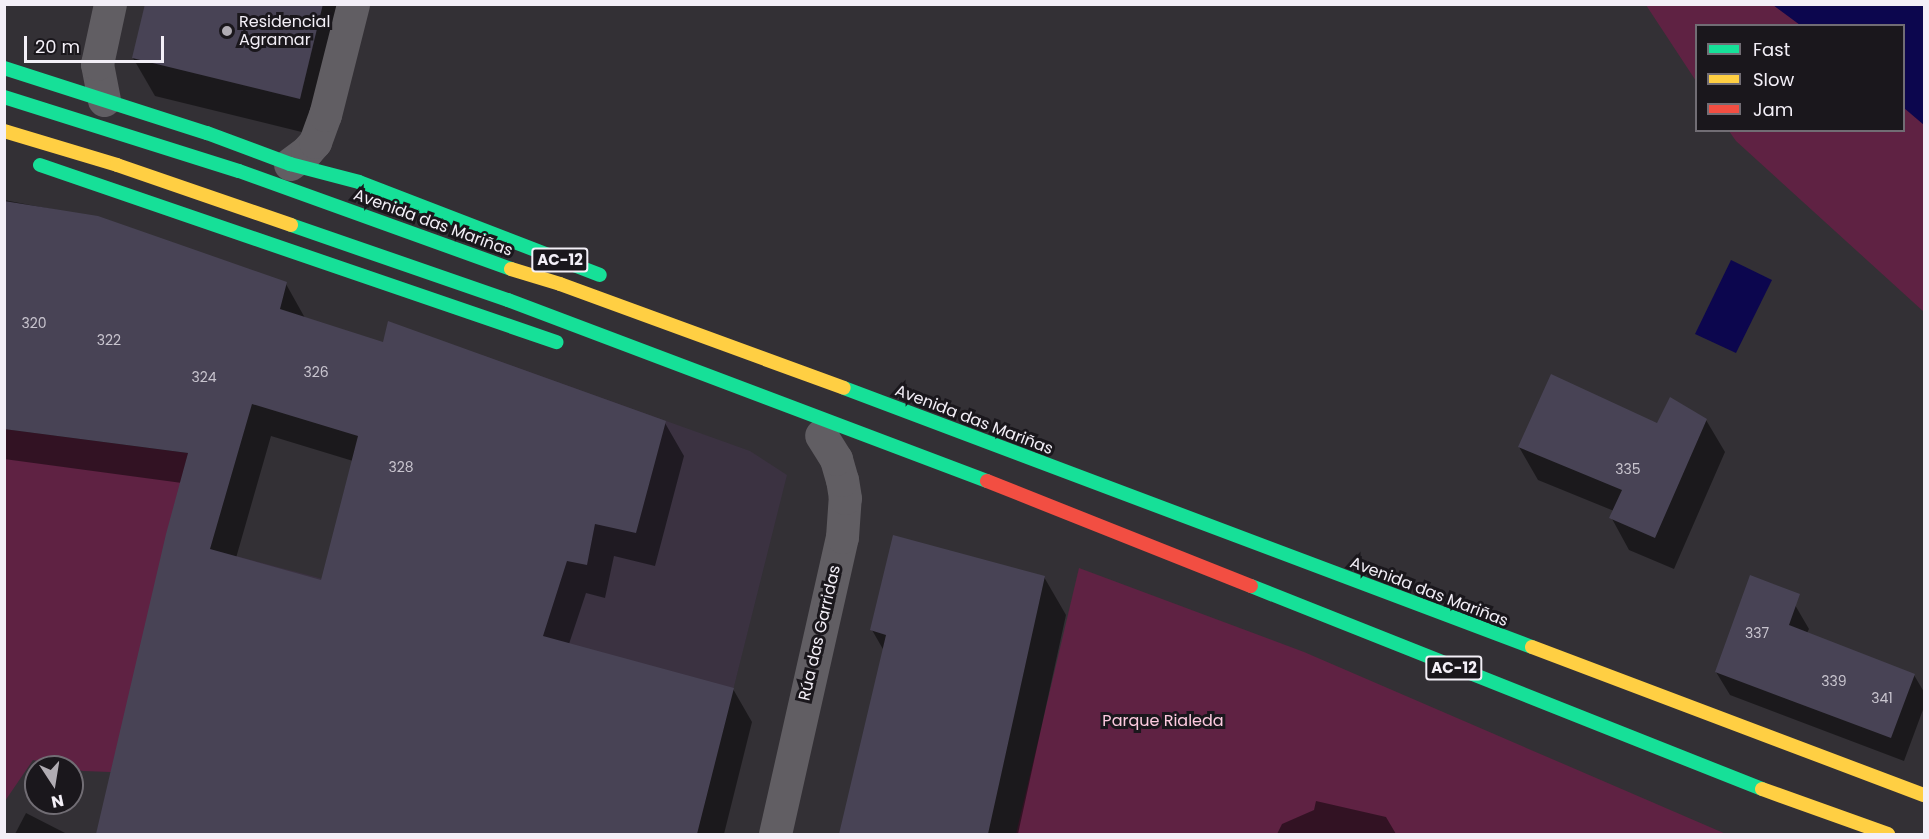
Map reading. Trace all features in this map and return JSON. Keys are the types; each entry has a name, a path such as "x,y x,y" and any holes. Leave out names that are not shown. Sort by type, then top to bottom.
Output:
{"highway":[{"name":"AC-12","path":"4,68 207,133 290,164 359,182 612,280"},
{"name":"Avenida das Mariñas","path":"4,97 239,171 412,231 853,391 1101,487 1924,795"},
{"name":"AC-12","path":"4,131 117,165 411,265 935,460 1716,772 1888,834"},
{"path":"22,159 176,209 569,347"},
{"name":"AC-12","path":"903,394 987,430 1101,487"},
{"name":"AC-12","path":"815,433 949,476 1022,496"}],"street":[{"path":"104,100 97,64 110,4"},
{"path":"290,164 315,142 325,115 353,4"},
{"name":"Rúa das Garridas","path":"775,834 842,537 844,498 842,480 836,459 815,433"}],"shaded area":[{"path":"1773,5 1924,5 1924,125 1905,109 1905,24 1799,24"},
{"path":"1731,260 1772,280 1736,353 1695,334"},
{"path":"482,355 750,451 787,475 697,834 306,834 161,802 210,549 414,603"}],"green space":[{"path":"1646,5 1924,5 1924,312 1736,141 1730,132 1905,132 1905,24 1695,24 1695,79"},
{"path":"5,429 188,453 111,772 84,771 84,755 24,755 24,773 5,801"},
{"name":"Parque Rialeda","path":"1079,568 1304,652 1726,834 1016,834"}],"building":[{"name":"Residencial Agramar","path":"145,4 323,4 300,99 132,58"},
{"path":"4,201 98,216 287,282 280,309 383,342 388,321 666,421 636,533 595,524 587,565 567,561 543,636 734,688 697,834 96,834 166,534 188,453 4,429","holes":["252,404 358,436 321,580 210,549"]},
{"path":"1551,374 1657,423 1670,397 1707,419 1655,538 1609,518 1622,490 1518,447"},
{"path":"893,535 1045,576 988,834 839,834 886,635 870,630"},
{"path":"1750,575 1800,594 1789,625 1915,674 1891,738 1715,672"}],"traffic: fast":[{"path":"4,68 207,133 290,164 359,182 600,275"},
{"path":"4,97 239,171 511,269"},
{"path":"40,165 556,342"},
{"path":"291,225 508,300 987,481"},
{"path":"844,388 1532,647"},
{"path":"1251,586 1762,789"}],"traffic: slow":[{"path":"4,131 117,165 291,225"},
{"path":"511,269 560,284 844,388"},
{"path":"1532,647 1924,795"},
{"path":"1762,789 1888,834"}],"traffic: jam":[{"path":"987,481 1251,586"}],"place":[{"name":"Residencial Agramar","path":"227,31"}]}
